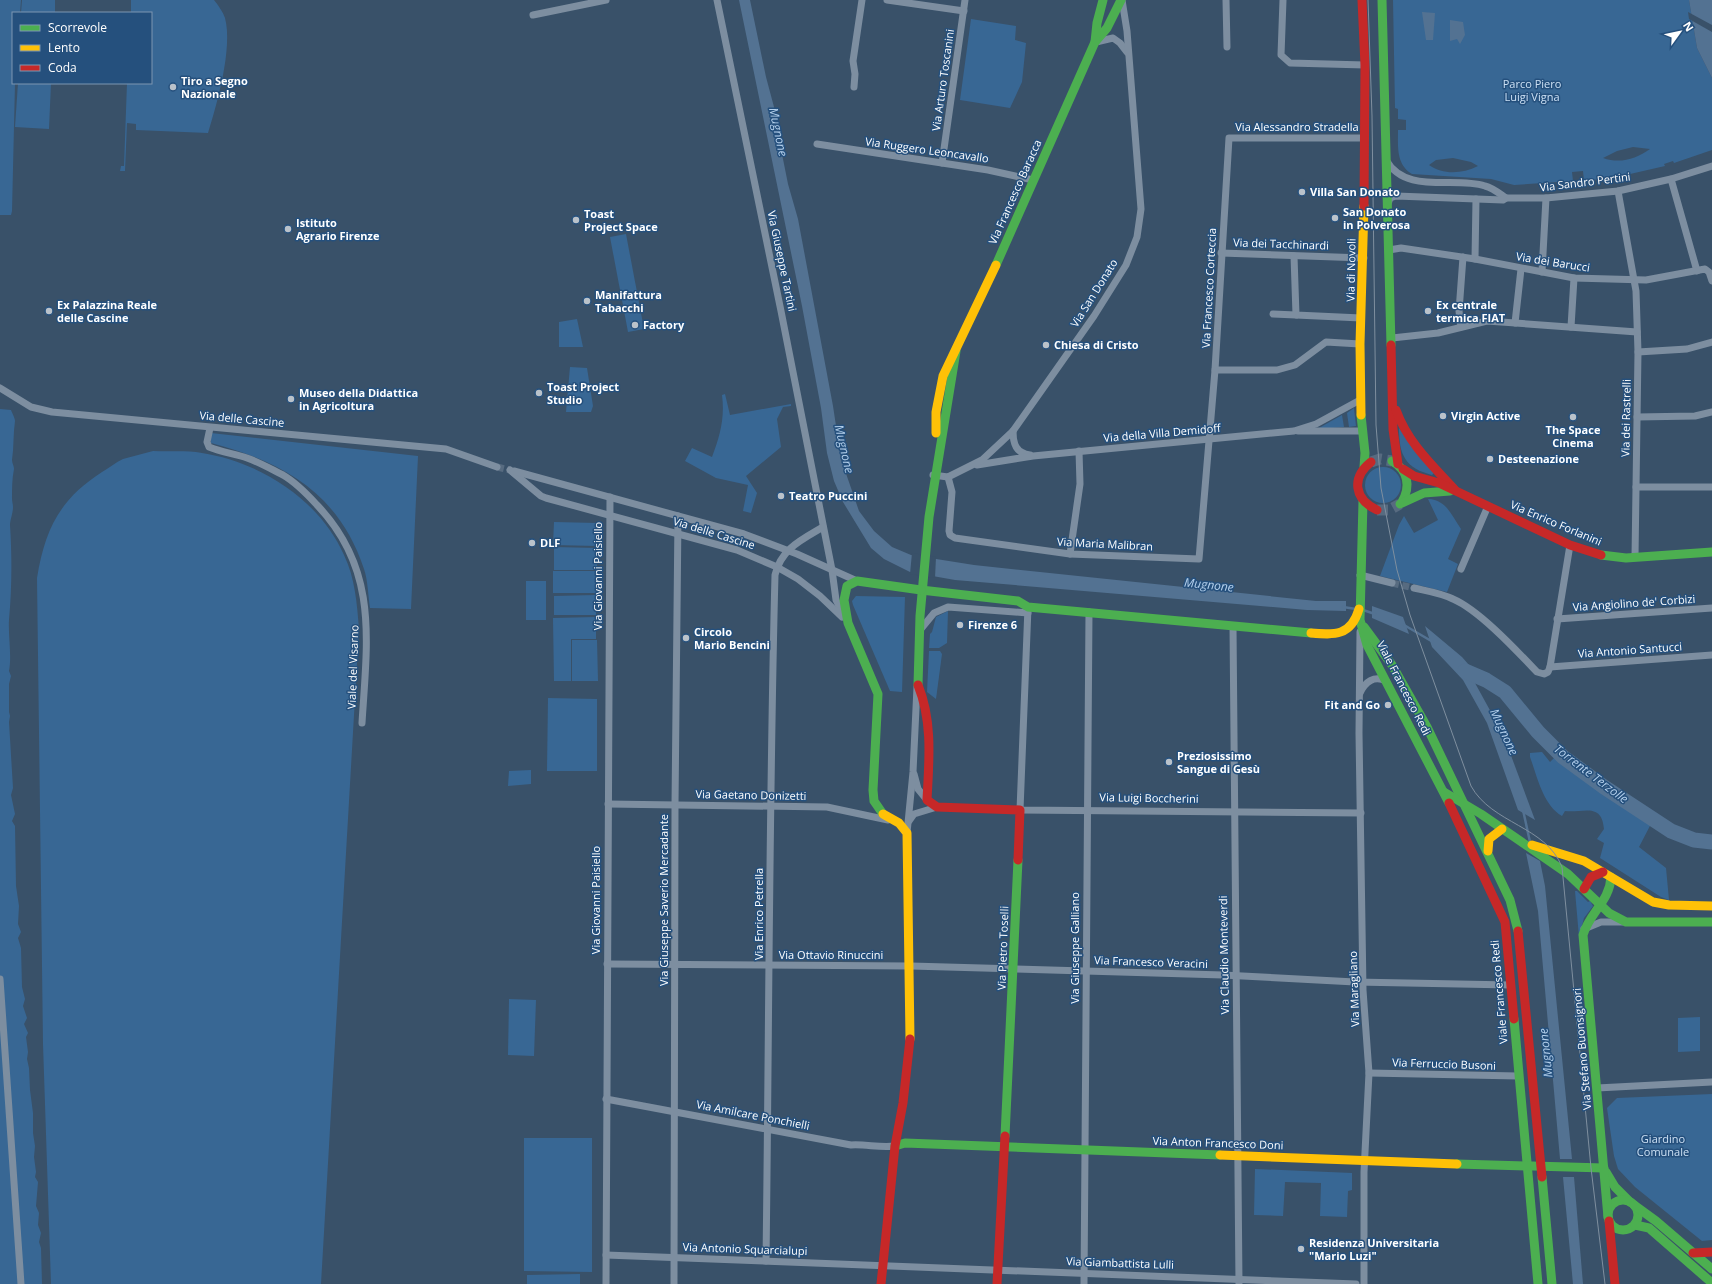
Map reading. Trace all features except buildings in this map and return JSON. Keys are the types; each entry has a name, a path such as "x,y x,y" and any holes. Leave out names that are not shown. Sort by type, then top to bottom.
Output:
{"main road":[{"name":"Via Francesco Baracca","path":"1095,42 1097,23 1103,0"},
{"name":"Via Francesco Baracca","path":"917,682 921,590 934,475 937,450 956,351 1095,42 1107,28 1122,0"},
{"name":"Via di Novoli","path":"1359,618 1363,501 1358,494 1357,485 1359,475 1364,467 1365,453 1360,400 1360,344 1364,258 1365,138 1362,0"},
{"path":"1382,0 1385,158 1392,338 1392,397 1394,446 1398,465"},
{"path":"1392,397 1399,419 1411,440 1456,491"},
{"path":"1364,467 1371,462"},
{"name":"Via Enrico Forlanini","path":"1398,465 1407,478 1408,486 1406,495 1400,504 1423,492 1456,491"},
{"name":"Via Enrico Forlanini","path":"1398,465 1414,476 1439,483 1570,545 1599,555 1617,558 1712,552"},
{"path":"1362,530 1377,511 1363,501"},
{"path":"881,1284 895,1146 903,1104 909,1053 911,966 907,833 904,829 879,811 874,803 873,790 878,694 848,623 844,603 845,590 851,583 857,581 1018,601 1028,610 1089,612 1331,635 1345,631 1359,618"},
{"name":"Viale Francesco Redi","path":"1359,618 1370,651 1444,792 1503,917 1511,985 1518,1076 1538,1284"},
{"name":"Viale Francesco Redi","path":"1359,618 1404,685 1488,851 1510,900 1517,922 1542,1167 1552,1284"},
{"path":"917,682 924,697 928,715 927,800 937,807"},
{"path":"1444,792 1545,854 1613,916 1626,922 1712,922"},
{"name":"Via Luigi Boccherini","path":"937,807 1020,810"},
{"name":"Via Pietro Toselli","path":"997,1284 1014,969 1020,810"},
{"path":"1488,851 1490,838 1502,829"},
{"path":"1545,854 1584,861 1649,900 1661,904 1712,906"},
{"path":"1584,889 1591,877 1607,874"},
{"path":"1584,929 1587,921 1601,905 1609,892 1607,874"},
{"name":"Via Stefano Buonsignori","path":"1584,929 1615,1284"},
{"name":"Via Anton Francesco Doni","path":"895,1146 905,1143 1556,1168 1604,1168"},
{"name":"Via Stefano Buonsignori","path":"1604,1168 1612,1184 1632,1203 1712,1269"},
{"path":"1622,1200 1632,1203 1638,1216 1635,1225 1629,1229 1620,1230 1613,1226 1609,1218 1610,1209 1615,1203 1622,1200"},
{"path":"1635,1225 1649,1228 1712,1283"},
{"path":"1694,1253 1712,1252"}],"street":[{"path":"533,15 606,0"},
{"name":"Via Giuseppe Tartini","path":"717,0 782,311 832,570 836,600 848,623"},
{"path":"854,87 855,74 853,61 862,0"},
{"path":"887,0 964,11"},
{"name":"Via Arturo Toscanini","path":"942,163 965,0"},
{"name":"Via Francesco Baracca","path":"1122,0 1128,54"},
{"path":"1226,0 1227,47"},
{"path":"1283,0 1281,56 1290,63 1364,65"},
{"path":"1095,42 1106,38 1113,38 1120,43 1128,54"},
{"name":"Via San Donato","path":"948,477 971,466 991,453 1013,431 1116,282 1126,265 1137,237 1140,209 1128,54"},
{"name":"Via Alessandro Stradella","path":"1229,138 1365,138"},
{"name":"Via Francesco Corteccia","path":"1209,440 1215,370 1229,138"},
{"name":"Via Ruggero Leoncavallo","path":"817,144 988,170 1033,180"},
{"path":"1385,158 1395,171 1412,180 1480,184 1491,188 1506,198"},
{"name":"Via Sandro Pertini","path":"1388,206 1390,199 1396,196 1503,200 1506,198 1546,198 1618,191 1671,179 1712,166"},
{"path":"1671,179 1697,271"},
{"name":"Via dei Rastrelli","path":"1618,191 1635,280 1638,352 1635,557"},
{"path":"1542,272 1546,198"},
{"path":"1475,259 1476,199"},
{"name":"Via dei Barucci","path":"1389,250 1401,248 1463,257 1574,278 1635,280 1705,269 1711,278"},
{"name":"Via dei Tacchinardi","path":"1221,253 1364,258"},
{"path":"1294,256 1296,315"},
{"path":"1461,328 1459,311 1463,257"},
{"path":"1515,323 1521,269"},
{"path":"1570,326 1574,278"},
{"path":"1274,314 1361,318"},
{"path":"1392,338 1438,333 1487,321 1637,332"},
{"path":"1215,370 1277,370 1295,365 1326,342 1360,344"},
{"path":"1638,352 1687,349 1712,342"},
{"name":"Via delle Cascine","path":"0,388 36,409 210,428 446,449 497,467"},
{"name":"Via della Villa Demidoff","path":"1294,431 1316,424 1360,400"},
{"path":"1636,417 1694,416 1712,412"},
{"name":"Viale del Visarno","path":"210,428 207,442 209,447 256,462 284,476 308,495 326,514 353,557 360,581 367,632 362,723"},
{"path":"1013,431 1013,441 1016,448 1024,454 1033,456"},
{"name":"Via della Villa Demidoff","path":"971,466 1033,456 1079,451 1294,431 1363,431"},
{"name":"Via Maria Malibran","path":"948,477 952,492 949,531 952,537 1070,554 1199,559 1209,440"},
{"path":"1070,554 1080,484 1079,451"},
{"name":"Via delle Cascine","path":"848,623 826,600 798,579 777,567 737,550 543,497 510,470 744,534 857,581"},
{"path":"934,475 948,477"},
{"path":"1636,487 1712,487"},
{"path":"609,516 610,497"},
{"path":"1461,569 1488,506"},
{"name":"Via Giovanni Paisiello","path":"606,1284 609,516"},
{"name":"Via Giuseppe Saverio Mercadante","path":"674,1284 675,805 678,516"},
{"path":"777,567 787,551 823,527"},
{"path":"1414,588 1445,596 1464,605 1502,636 1537,672 1544,674 1548,672 1550,667 1570,545"},
{"name":"Via Enrico Petrella","path":"766,1261 770,965 770,806 775,575 777,567"},
{"path":"1360,575 1392,583"},
{"path":"919,630 934,613 948,607 1028,610"},
{"name":"Via Angiolino de' Corbizi","path":"1557,619 1712,608"},
{"name":"Via Pietro Toselli","path":"1020,810 1028,610"},
{"name":"Via Giuseppe Galliano","path":"1084,1284 1086,810 1089,612"},
{"name":"Via Maragliano","path":"1359,618 1363,982 1369,1073 1365,1161 1364,1284"},
{"name":"Via Claudio Monteverdi","path":"1233,626 1235,976 1239,1281"},
{"name":"Via Antonio Santucci","path":"1550,667 1712,654"},
{"path":"1360,693 1364,685 1370,680 1378,678 1387,682"},
{"path":"907,833 913,772 917,682"},
{"path":"913,772 918,789 927,800"},
{"name":"Via Gaetano Donizetti","path":"608,804 834,808 893,821"},
{"path":"909,820 915,813 937,807"},
{"name":"Via Luigi Boccherini","path":"1020,810 1361,813"},
{"path":"1584,929 1601,922 1626,922"},
{"name":"Via Ottavio Rinuccini","path":"607,964 911,966"},
{"name":"Via Francesco Veracini","path":"911,966 1235,976 1363,982 1511,985"},
{"path":"0,979 21,1284"},
{"name":"Via Ferruccio Busoni","path":"1369,1073 1518,1076"},
{"path":"1597,1088 1712,1082"},
{"name":"Via Amilcare Ponchielli","path":"606,1099 851,1145 866,1144 886,1147 895,1146"},
{"name":"Via Antonio Squarcialupi","path":"606,1254 883,1265"},
{"name":"Via Giambattista Lulli","path":"883,1265 1239,1281 1356,1284"}],"green space":[{"path":"0,0 21,0 20,12 12,12 12,84 15,84 12,211 11,215 0,215"},
{"path":"22,0 55,0 55,12 21,12"},
{"name":"Tiro a Segno Nazionale","path":"131,0 214,0 225,18 227,30 226,60 216,107 208,133 136,130 136,124 127,123 125,171 120,171 121,166 124,166 127,84 152,84 152,12 131,12"},
{"name":"Parco Piero Luigi Vigna","path":"1393,0 1689,0 1697,48 1712,78 1712,150 1674,163 1673,161 1664,164 1665,166 1617,177 1584,181 1583,171 1572,172 1573,181 1514,185 1491,179 1412,174 1403,165 1399,155 1398,130 1406,130 1406,120 1398,119 1398,109 1395,108","holes":["1633,147 1650,149 1628,160 1616,161 1603,158 1617,151","1453,158 1471,162 1478,166 1466,171 1446,172 1429,165 1436,160"]},
{"path":"971,19 1016,26 1015,40 1026,43 1022,82 1010,108 960,100"},
{"path":"18,84 51,84 49,129 15,127"},
{"path":"626,234 644,329 628,332 610,237"},
{"path":"577,319 583,347 559,347 559,322"},
{"path":"570,367 587,368 593,406 591,412 566,412"},
{"path":"725,394 730,415 791,404 791,406 783,407 777,419 781,447 746,476 757,493 751,513 743,511 748,485 716,478 685,461 692,448 712,457 721,427 723,411 722,395"},
{"path":"1354,408 1356,426 1349,427 1347,413"},
{"path":"0,409 11,410 15,421 12,460 14,469 12,487 13,512 10,525 11,596 9,671 11,676 9,684 9,722 13,788 11,795 15,814 12,821 15,826 16,886 19,906 18,924 21,932 18,938 21,948 22,987 25,999 23,1006 27,1018 24,1024 28,1033 26,1037 28,1052 27,1059 33,1113 35,1177 38,1182 36,1206 39,1213 38,1225 41,1233 39,1242 41,1248 42,1284 0,1284"},
{"path":"1342,415 1344,427 1319,429 1319,428"},
{"path":"1399,428 1435,472 1432,475 1415,468 1405,459 1400,446"},
{"path":"211,433 418,456 411,609 370,608 364,569 353,543 340,520 324,501 305,485 284,471 262,460 211,443"},
{"path":"153,451 196,452 224,458 266,474 285,486 303,500 333,535 348,564 353,582 359,629 321,1284 51,1284 43,1044 37,578 40,560 50,530 65,504 75,493 87,482 120,460"},
{"path":"1386,467 1396,472 1400,478 1400,492 1396,498 1390,502 1380,503 1370,498 1366,492 1365,482 1370,472 1376,468"},
{"path":"1428,499 1440,502 1444,505 1461,529 1448,559 1458,564 1447,592 1380,576 1399,525 1404,516 1414,533 1438,520"},
{"name":"DLF","path":"554,522 597,523 597,546 553,545"},
{"name":"DLF","path":"554,547 597,548 597,570 554,570"},
{"path":"553,571 596,571 596,593 553,593"},
{"name":"DLF","path":"526,581 546,581 546,620 526,620"},
{"path":"596,595 596,615 554,615 554,596"},
{"path":"856,596 905,597 902,692 890,691 853,605 852,601"},
{"path":"948,611 947,643 939,648 929,648 930,634 932,632 936,617"},
{"path":"596,617 596,639 571,639 571,681 554,681 553,618"},
{"path":"572,640 597,640 598,681 572,681"},
{"path":"929,651 940,651 942,654 936,699 927,692"},
{"path":"548,698 597,699 597,771 547,771"},
{"path":"1542,752 1550,762 1556,756 1652,822 1639,847 1666,868 1669,900 1661,897 1600,858 1604,843 1597,839 1604,829 1600,815 1596,812 1585,810 1565,811 1562,816 1555,811 1545,798 1530,757 1530,753"},
{"path":"531,770 531,784 508,786 509,771"},
{"path":"1575,891 1577,891 1588,902 1590,901 1593,906 1584,918 1579,937"},
{"path":"509,999 536,1000 534,1056 508,1055"},
{"path":"1700,1017 1700,1051 1678,1052 1678,1018"},
{"name":"Giardino Comunale","path":"1712,1094 1712,1240 1702,1241 1635,1187 1618,1169 1614,1156 1607,1108 1617,1098"},
{"path":"524,1138 592,1138 592,1272 524,1271"},
{"path":"1255,1169 1352,1173 1352,1190 1348,1191 1347,1217 1320,1216 1321,1183 1285,1182 1283,1216 1254,1215"},
{"path":"580,1274 580,1284 527,1284 527,1275"}],"shaded area":[{"path":"739,0 750,0 766,77 774,107 788,184 798,219 833,406 841,459 859,511 874,531 892,547 911,555 974,565 1316,601 1346,601 1346,611 1307,610 955,580 910,572 884,559 871,548 843,502 834,481 827,453 821,408 802,306"},
{"path":"1689,0 1712,0 1712,78 1697,48"},
{"path":"1422,12 1435,13 1433,40 1426,40"},
{"path":"1450,20 1463,22 1465,35 1460,44 1457,39 1450,41"},
{"path":"1372,606 1403,617 1409,634 1372,618"},
{"path":"1425,626 1462,657 1469,665 1475,683 1503,734 1535,820 1518,810 1487,723 1463,680 1432,647"},
{"path":"1526,853 1540,861 1545,886 1572,1159 1560,1159 1538,911"},
{"path":"1563,1177 1574,1177 1583,1284 1573,1284"}],"pier":[{"path":"1688,12 1712,25 1712,32 1689,19"},
{"path":"912,553 936,557 935,578 910,574"}],"waterway":[{"name":"Mugnone","path":"1343,607 1356,609"},
{"name":"Mugnone","path":"1363,610 1375,614"},
{"name":"Mugnone","path":"1404,625 1433,642"},
{"name":"Torrente Terzolle","path":"1465,671 1486,680 1505,692 1538,732 1563,757 1604,787 1671,831 1694,840 1712,842"},
{"name":"Mugnone","path":"1523,810 1530,842"}],"tunnel":[{"path":"1371,462 1380,459 1392,461"},
{"path":"497,467 510,470"},
{"path":"1377,510 1389,510 1400,504"},
{"path":"1392,583 1414,588"}],"tram line":[{"path":"1368,0 1372,116 1376,425 1381,488 1397,570 1410,615 1471,786 1480,799 1492,809 1544,842 1554,853 1562,867 1591,1168 1605,1284"}],"traffic: fast":[{"path":"996,265 1095,42 1097,23 1103,0"},
{"path":"1095,42 1107,28 1121,0"},
{"path":"1382,0 1391,345"},
{"path":"918,685 920,616 929,517 956,351"},
{"path":"1361,415 1365,453 1364,467"},
{"path":"1392,461 1402,469 1405,474 1407,484 1405,496 1402,502"},
{"path":"1400,504 1424,493 1450,491"},
{"path":"1363,501 1360,620 1367,645 1449,803"},
{"path":"1601,555 1626,558 1712,552"},
{"path":"883,814 874,801 873,790 878,694 848,623 844,600 847,586 857,581 921,590"},
{"path":"921,590 1018,601 1028,607 1311,633"},
{"path":"1364,627 1392,665 1427,727 1510,900 1518,931"},
{"path":"1444,792 1481,814 1568,874 1609,913 1626,922 1712,922"},
{"path":"1005,1136 1018,860"},
{"path":"1608,1217 1583,935 1586,927 1607,893 1611,877"},
{"path":"1514,1019 1538,1284"},
{"path":"895,1146 905,1143 1220,1155"},
{"path":"1457,1164 1604,1168"},
{"path":"1606,1172 1615,1187 1630,1202"},
{"path":"1542,1177 1552,1284"},
{"path":"1623,1200 1634,1204 1638,1215 1634,1226 1623,1230 1612,1226 1608,1215 1612,1204 1623,1200"},
{"path":"1634,1205 1656,1221 1712,1269"},
{"path":"1635,1225 1649,1228 1712,1283"}],"traffic: slow":[{"path":"1361,415 1360,344 1364,206"},
{"path":"936,433 936,412 943,376 996,265"},
{"path":"1311,633 1328,634 1341,632 1352,624 1359,609"},
{"path":"883,814 899,823 907,833 910,1039"},
{"path":"1488,851 1489,839 1502,829"},
{"path":"1532,845 1584,861 1653,902 1669,905 1712,906"},
{"path":"1220,1155 1457,1164"}],"traffic: jam":[{"path":"1362,0 1365,65 1364,206"},
{"path":"1391,345 1393,429 1398,464"},
{"path":"1396,410 1407,433 1421,453 1455,490"},
{"path":"1371,462 1360,475 1358,488 1364,500 1377,510"},
{"path":"1403,469 1414,476 1439,483 1570,545 1601,555"},
{"path":"918,685 923,699 928,727 929,756 927,800 937,807 1020,810 1018,860"},
{"path":"1449,803 1505,922 1514,1019"},
{"path":"1584,889 1591,877 1603,872"},
{"path":"1518,931 1542,1177"},
{"path":"881,1284 895,1146 903,1103 910,1039"},
{"path":"997,1284 1005,1136"},
{"path":"1609,1221 1615,1284"},
{"path":"1693,1253 1712,1252"}],"place":[{"name":"Tiro a Segno Nazionale","path":"173,87"},
{"name":"Villa San Donato","path":"1302,192"},
{"name":"San Donato in Polverosa","path":"1335,218"},
{"name":"Toast Project Space","path":"576,220"},
{"name":"Istituto Agrario Firenze","path":"288,229"},
{"name":"Manifattura Tabacchi","path":"587,301"},
{"name":"Ex Palazzina Reale delle Cascine","path":"49,311"},
{"name":"Ex centrale termica FIAT","path":"1428,311"},
{"name":"Factory","path":"635,325"},
{"name":"Chiesa di Cristo","path":"1046,345"},
{"name":"Toast Project Studio","path":"539,393"},
{"name":"Museo della Didattica in Agricoltura","path":"291,399"},
{"name":"Virgin Active","path":"1443,416"},
{"name":"The Space Cinema","path":"1573,417"},
{"name":"Desteenazione","path":"1490,459"},
{"name":"Teatro Puccini","path":"781,496"},
{"name":"DLF","path":"532,543"},
{"name":"Firenze 6","path":"960,625"},
{"name":"Circolo Mario Bencini","path":"686,638"},
{"name":"Fit and Go","path":"1388,705"},
{"name":"Preziosissimo Sangue di Gesù","path":"1169,762"},
{"name":"Residenza Universitaria \"Mario Luzi\"","path":"1301,1249"}]}
